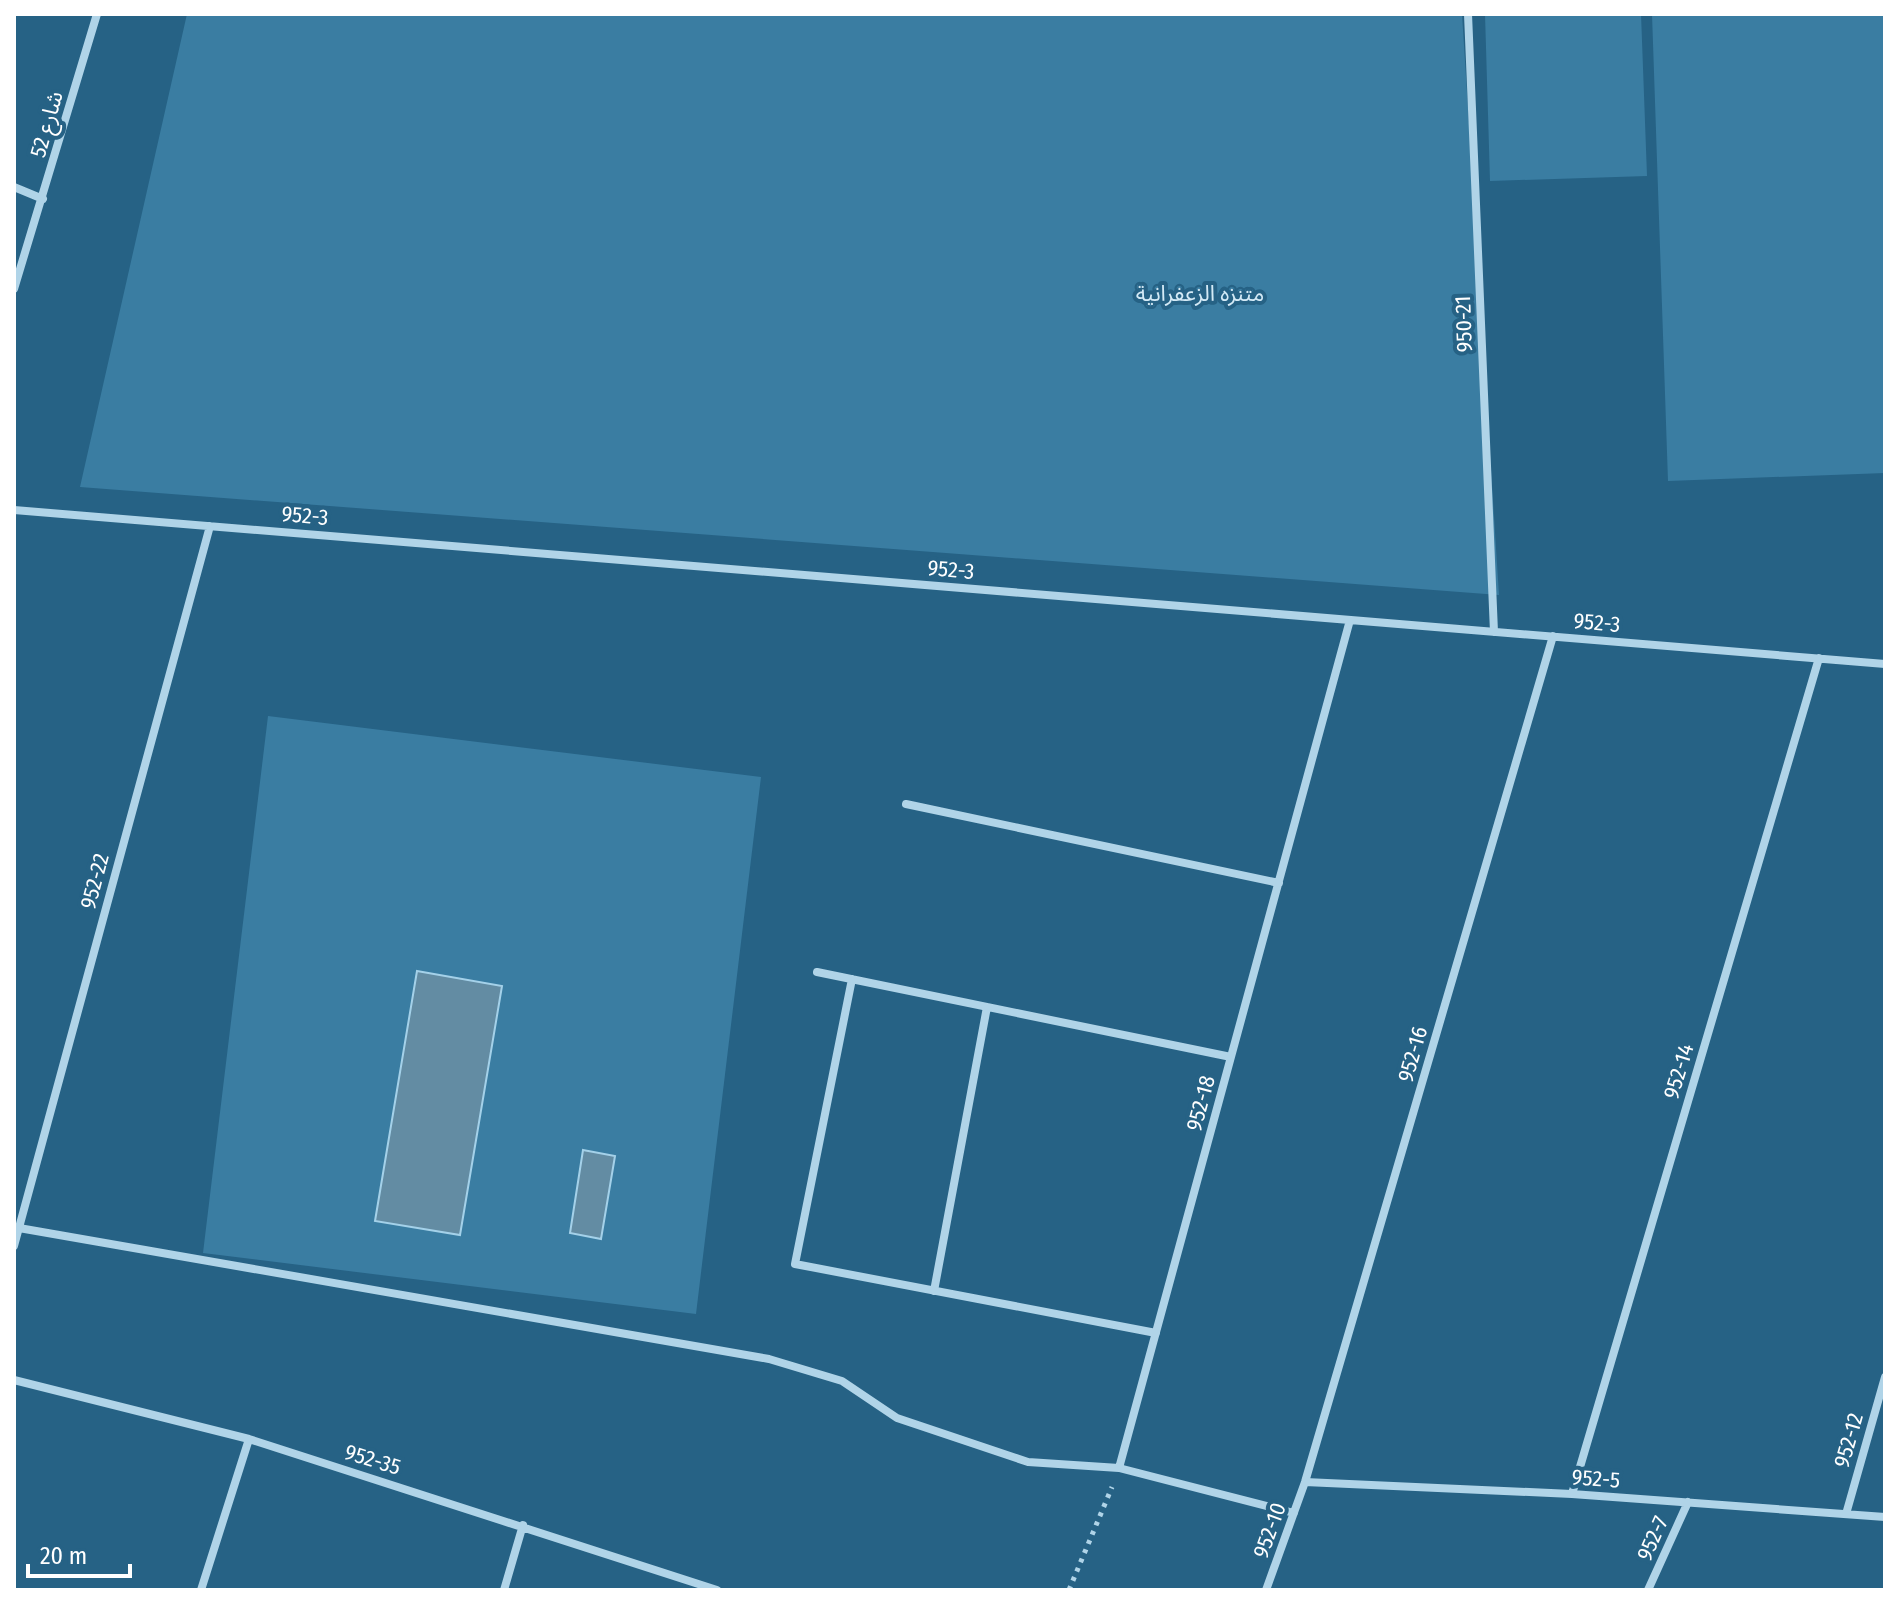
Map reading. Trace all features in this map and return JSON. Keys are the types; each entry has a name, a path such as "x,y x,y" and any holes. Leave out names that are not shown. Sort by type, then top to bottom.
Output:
{"street":[{"name":"شارع 52","path":"14,289 97,14"},
{"name":"950-21","path":"1468,14 1494,632"},
{"path":"14,187 43,199"},
{"name":"952-3","path":"14,510 1885,664"},
{"name":"952-22","path":"14,1246 210,526"},
{"name":"952-18","path":"1119,1468 1350,620"},
{"name":"952-16","path":"1305,1482 1553,636"},
{"name":"952-14","path":"1572,1494 1819,658"},
{"path":"906,804 1279,883"},
{"path":"817,972 1231,1057"},
{"path":"852,979 795,1264 1156,1333"},
{"path":"934,1291 987,1007"},
{"path":"19,1228 769,1359 842,1381 897,1418 1028,1462 1119,1468 1294,1513"},
{"name":"952-12","path":"1846,1514 1885,1377"},
{"name":"952-35","path":"14,1380 249,1439 717,1590"},
{"path":"201,1590 249,1439"},
{"name":"952-5","path":"1305,1482 1572,1494 1885,1517"},
{"name":"952-10","path":"1266,1590 1305,1482"},
{"name":"952-7","path":"1648,1590 1688,1502"},
{"path":"504,1590 523,1525"}],"path":[{"path":"1069,1590 1119,1468"}],"green space":[{"name":"متنزه الزعفرانية","path":"187,14 1462,14 1499,595 80,487"},
{"path":"1485,14 1641,14 1647,176 1490,181"},
{"path":"1652,14 1885,14 1885,473 1668,481"},
{"path":"268,716 761,777 696,1314 203,1253"}],"shaded area":[{"path":"417,971 502,986 460,1235 375,1221"},
{"path":"583,1150 615,1156 601,1239 570,1233"}]}
